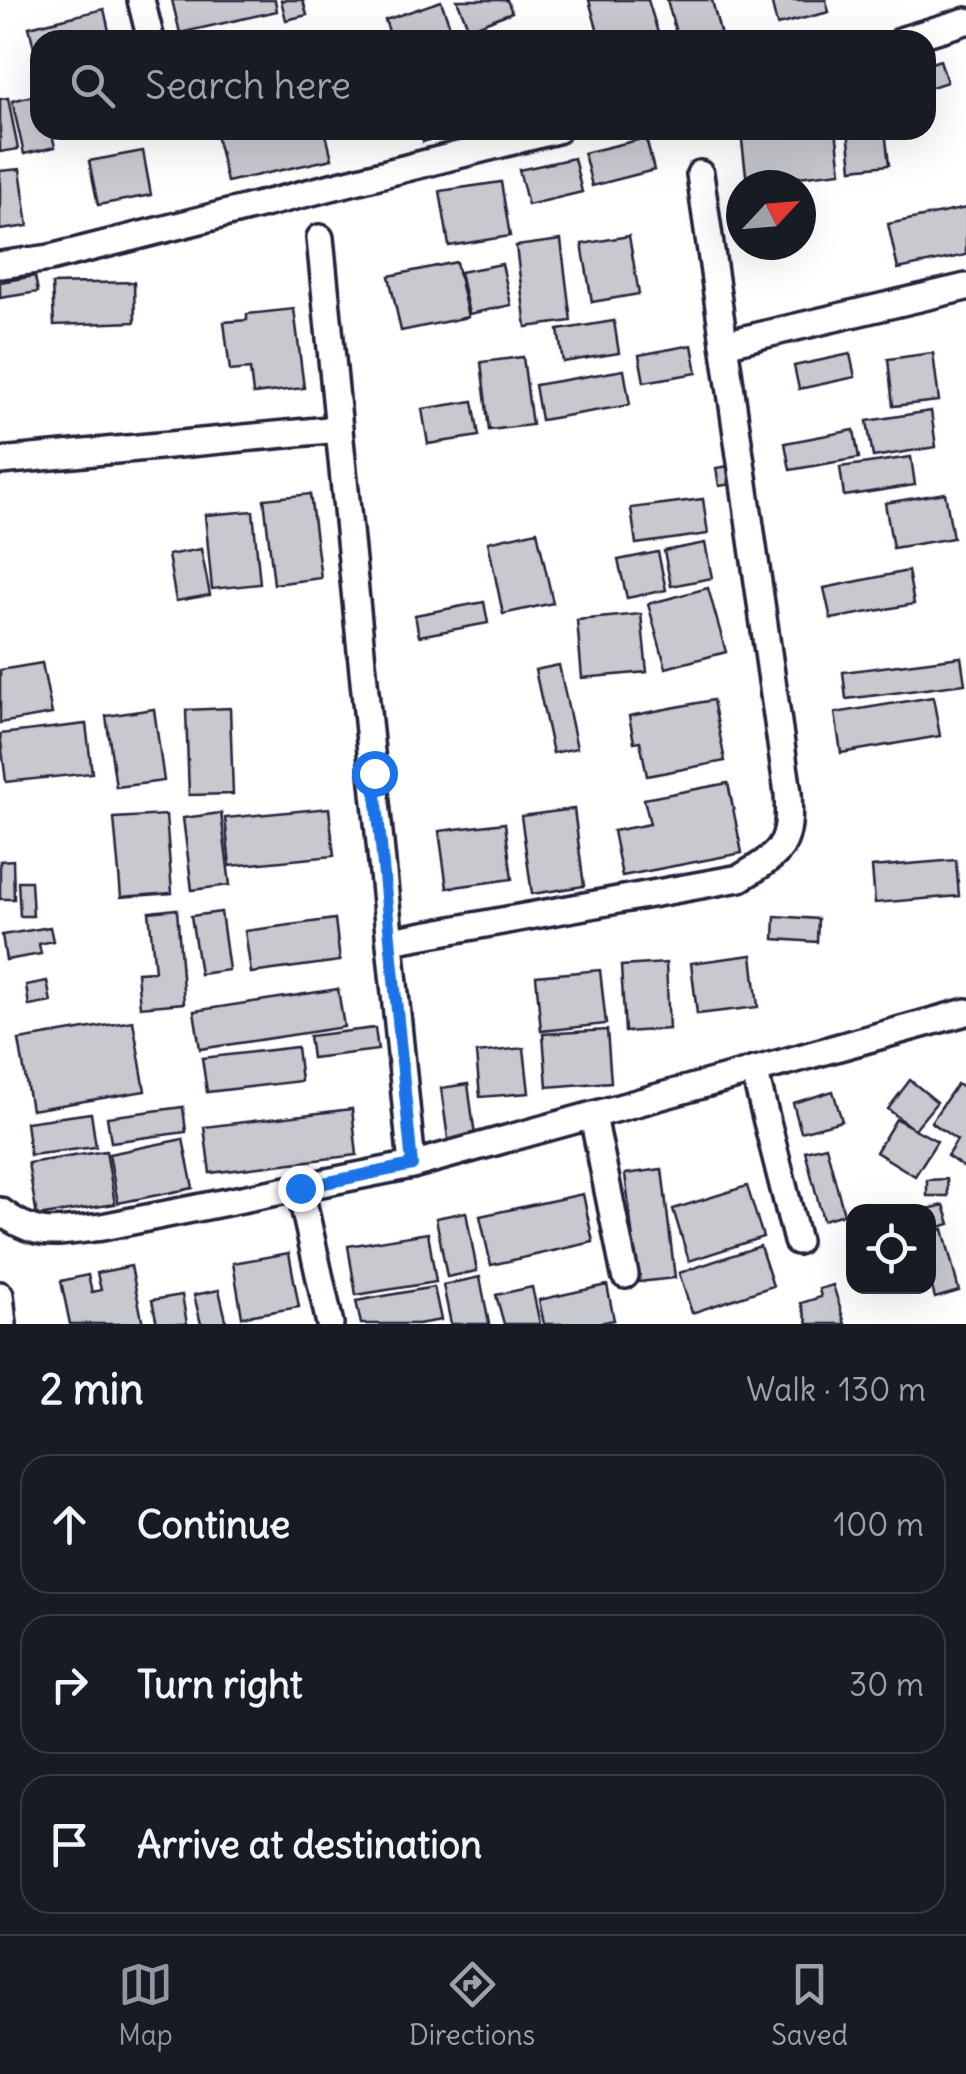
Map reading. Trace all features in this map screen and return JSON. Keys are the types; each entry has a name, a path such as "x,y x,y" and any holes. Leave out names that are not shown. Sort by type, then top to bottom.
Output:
{"street":[{"path":"141,0 148,30"},
{"path":"936,30 966,21"},
{"path":"0,265 50,258 517,140"},
{"path":"390,940 740,878 773,858 790,830 700,174"},
{"path":"320,238 412,1165"},
{"path":"724,344 966,287"},
{"path":"0,461 339,428"},
{"path":"0,1212 24,1230 57,1232 102,1227 412,1165 966,1012"},
{"path":"754,1070 797,1241"},
{"path":"593,1116 625,1276"},
{"path":"300,1188 330,1324"},
{"path":"0,1295 3,1324"}],"building":[{"path":"172,0 275,0 277,11 179,30"},
{"path":"281,0 303,0 307,15 286,20"},
{"path":"457,0 507,0 512,12 469,29"},
{"path":"589,0 648,0 657,30 597,30"},
{"path":"667,0 712,0 720,30 675,30"},
{"path":"771,0 826,0 829,12 777,25"},
{"path":"441,1 451,30 388,30 385,20"},
{"path":"104,9 109,30 30,31 29,27"},
{"path":"940,60 947,82 936,86 936,61"},
{"path":"30,96 30,140 53,140 55,147 24,154 12,101"},
{"path":"8,98 18,149 0,152 0,99"},
{"path":"217,140 327,140 332,159 227,182"},
{"path":"646,140 654,170 592,186 584,153"},
{"path":"742,140 837,140 841,172 816,175 816,170 745,170"},
{"path":"849,140 886,140 889,165 852,169"},
{"path":"143,151 151,195 98,205 89,161"},
{"path":"574,158 582,192 528,205 519,170"},
{"path":"20,169 28,226 0,230 0,171"},
{"path":"501,182 510,236 449,246 440,191"},
{"path":"966,208 966,255 898,269 888,224"},
{"path":"629,236 639,294 592,302 582,244"},
{"path":"561,240 571,321 526,327 516,246"},
{"path":"456,262 468,317 401,331 389,276"},
{"path":"502,264 511,305 469,314 460,272"},
{"path":"35,276 38,292 0,298 0,282"},
{"path":"134,282 135,322 54,325 52,284"},
{"path":"294,309 304,388 253,394 250,369 230,371 224,322 247,320 247,314"},
{"path":"614,321 619,353 563,362 558,330"},
{"path":"692,345 697,373 644,382 639,355"},
{"path":"933,353 939,401 893,406 888,359"},
{"path":"850,354 855,377 799,389 794,366"},
{"path":"523,357 532,425 489,430 481,362"},
{"path":"624,370 630,405 541,420 535,385"},
{"path":"473,401 479,436 428,444 422,409"},
{"path":"931,411 936,447 873,457 867,421"},
{"path":"854,430 859,458 790,470 785,443"},
{"path":"911,457 915,485 844,496 840,467"},
{"path":"730,466 732,484 719,486 716,468"},
{"path":"945,493 953,538 893,548 885,503"},
{"path":"310,494 321,578 274,584 264,499"},
{"path":"703,499 708,534 636,544 631,508"},
{"path":"253,511 260,584 212,589 205,515"},
{"path":"537,531 553,603 503,614 488,542"},
{"path":"705,543 712,578 671,586 664,551"},
{"path":"201,549 210,595 176,601 168,555"},
{"path":"658,552 666,590 627,598 618,560"},
{"path":"908,571 914,604 831,619 824,588"},
{"path":"708,588 726,652 666,668 648,604"},
{"path":"484,602 488,623 419,636 415,615"},
{"path":"641,614 647,672 582,678 577,620"},
{"path":"961,657 965,684 846,699 843,672"},
{"path":"42,663 52,714 0,723 0,670"},
{"path":"559,665 577,748 553,753 535,670"},
{"path":"933,697 940,736 841,753 835,713"},
{"path":"713,700 725,761 647,776 640,741 634,742 629,716"},
{"path":"230,708 233,794 189,795 186,710"},
{"path":"154,709 164,781 116,787 106,716"},
{"path":"86,724 92,773 6,782 0,734"},
{"path":"728,783 742,853 622,876 613,831 650,824 644,799"},
{"path":"329,808 334,856 230,866 225,818"},
{"path":"574,809 584,886 532,894 521,816"},
{"path":"221,813 230,885 192,890 183,818"},
{"path":"166,815 172,893 121,897 114,818"},
{"path":"505,823 512,879 447,888 439,831"},
{"path":"13,860 14,899 0,899 0,861"},
{"path":"956,860 959,896 875,903 872,867"},
{"path":"18,881 31,881 33,916 20,916"},
{"path":"177,909 184,1003 140,1007 137,972 155,971 149,912"},
{"path":"221,912 229,970 200,974 191,916"},
{"path":"775,916 818,919 817,942 774,939"},
{"path":"335,919 340,961 251,973 245,931"},
{"path":"50,927 53,941 39,944 41,954 6,960 2,935"},
{"path":"752,955 758,1007 697,1014 691,963"},
{"path":"666,963 669,1029 625,1032 621,966"},
{"path":"600,970 606,1024 541,1031 536,976"},
{"path":"47,981 51,1002 29,1006 26,985"},
{"path":"338,989 344,1027 200,1049 194,1011"},
{"path":"133,1021 145,1091 31,1110 19,1040"},
{"path":"375,1028 378,1050 312,1058 309,1036"},
{"path":"607,1030 611,1082 547,1087 543,1034"},
{"path":"297,1047 301,1081 207,1092 202,1058"},
{"path":"524,1048 529,1093 480,1097 476,1053"},
{"path":"910,1080 937,1102 914,1130 888,1109"},
{"path":"468,1084 476,1143 449,1146 441,1088"},
{"path":"957,1084 966,1090 966,1169 947,1156 957,1140 931,1122"},
{"path":"833,1091 842,1121 801,1132 793,1103"},
{"path":"183,1107 186,1132 111,1142 107,1117"},
{"path":"352,1109 357,1155 210,1173 204,1127"},
{"path":"91,1113 96,1147 30,1155 26,1122"},
{"path":"896,1119 937,1141 915,1176 876,1152"},
{"path":"183,1139 193,1188 118,1203 109,1154"},
{"path":"826,1146 844,1214 823,1220 805,1151"},
{"path":"106,1151 115,1204 37,1216 28,1163"},
{"path":"662,1169 675,1278 638,1282 625,1174"},
{"path":"947,1179 948,1196 927,1196 927,1180"},
{"path":"747,1186 763,1237 689,1261 673,1209"},
{"path":"583,1194 593,1242 491,1265 480,1216"},
{"path":"944,1205 950,1224 936,1228 936,1207"},
{"path":"466,1212 477,1271 447,1277 436,1218"},
{"path":"943,1229 959,1291 935,1298 934,1294 936,1231"},
{"path":"428,1233 436,1282 356,1295 348,1246"},
{"path":"760,1246 773,1286 692,1313 679,1273"},
{"path":"289,1253 299,1307 242,1317 233,1263"},
{"path":"131,1266 143,1324 70,1324 61,1281 88,1275 92,1292 101,1290 97,1273"},
{"path":"480,1277 489,1324 451,1324 443,1285"},
{"path":"607,1285 614,1320 544,1324 539,1300"},
{"path":"833,1285 845,1324 808,1324 801,1303 821,1297 819,1289"},
{"path":"434,1287 441,1320 361,1324 356,1301"},
{"path":"532,1287 540,1324 504,1324 496,1295"},
{"path":"219,1290 227,1324 201,1324 194,1295"},
{"path":"182,1295 187,1324 157,1324 152,1300"}],"route":[{"path":"300,1188 412,1165 374,773"}]}
